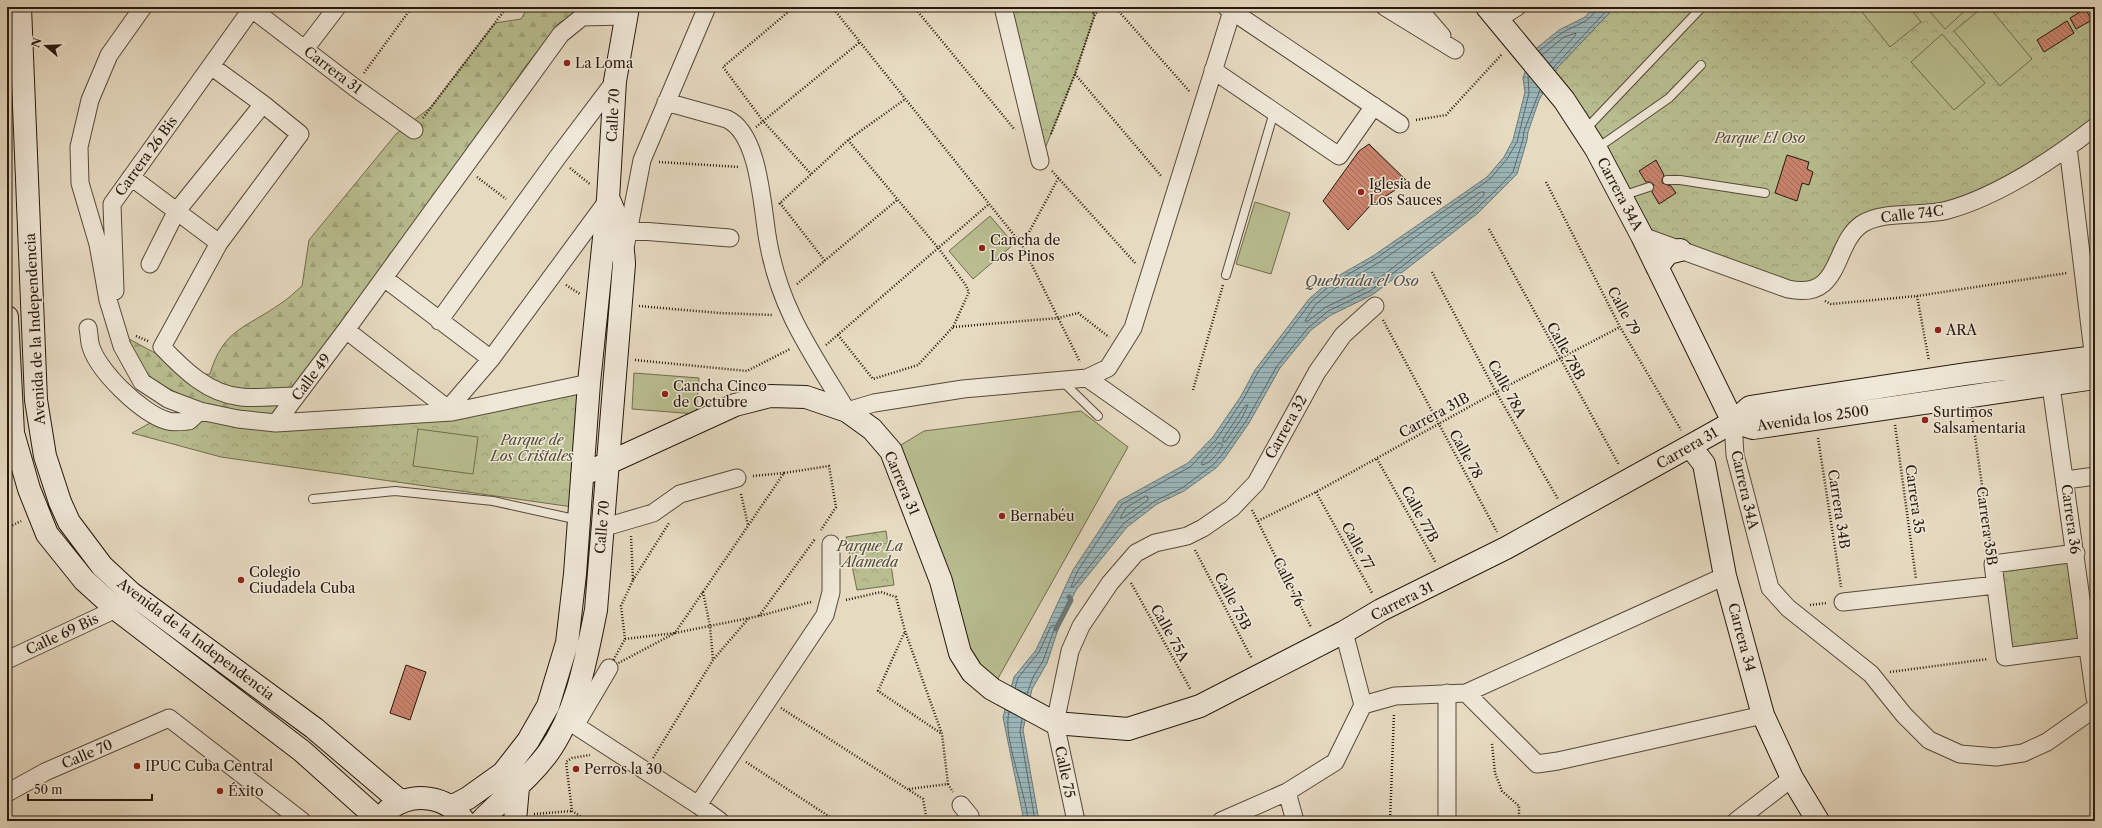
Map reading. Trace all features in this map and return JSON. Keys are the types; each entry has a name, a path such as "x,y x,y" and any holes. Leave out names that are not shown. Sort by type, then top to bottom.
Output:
{"main road":[{"name":"Avenida de la Independencia","path":"20,7 36,400 44,456 60,502 69,522 102,566 131,593 314,728 401,802"},
{"name":"Calle 70","path":"457,814 468,798 502,773 528,741 548,706 567,643 578,542 589,383 608,199 615,81 627,11"},
{"name":"Carrera 34A","path":"1493,13 1564,100 1596,149 1642,236 1733,422"},
{"name":"Calle 70","path":"481,821 518,787 547,754 572,722 596,610 624,254 617,216 608,199"},
{"path":"1657,267 1668,253 1680,250"},
{"name":"Avenida de la Independencia","path":"7,317 13,433 29,489 47,534 84,580 116,609 302,751 379,821"},
{"name":"Avenida los 2500","path":"1733,422 1753,428 1815,420 1969,395 2050,374 2095,365"},
{"name":"Avenida los 2500","path":"1733,422 1750,407 1933,379 2050,374"},
{"name":"Carrera 31","path":"582,475 735,406 758,398 782,395 806,397 847,411 872,429 891,451 941,581 960,653 972,672 992,689 1050,721 1128,729 1200,706 1344,632 1381,610 1506,548 1733,422"},
{"name":"Carrera 34","path":"1690,446 1704,464 1725,576 1762,715 1792,778 1818,821"},
{"path":"578,542 601,536"},
{"path":"515,818 518,787"},
{"path":"379,821 389,809 401,802 414,798 427,798 439,801 457,814"}],"street":[{"path":"143,7 109,55 90,100 79,147 80,182 98,244 108,300 122,346 142,382 168,399 200,411 238,420 276,423 450,410 589,383"},
{"path":"305,49 337,7"},
{"path":"624,254 642,160 707,7"},
{"path":"1003,7 1040,161"},
{"path":"1385,7 1454,50 1417,7"},
{"path":"1493,13 1517,7"},
{"name":"Carrera 26 Bis","path":"116,328 112,204 253,8"},
{"name":"Carrera 31","path":"253,8 354,87 414,130"},
{"path":"666,102 727,119 736,124 745,136 758,175 771,257 782,296 790,315 847,411 874,403 963,389 1087,378 1108,368 1133,328 1213,70 1229,9 1400,124"},
{"name":"Calle 49","path":"276,423 346,330 561,34 582,17 627,11"},
{"path":"211,66 263,104 300,134 219,243 162,347 187,373 213,389 240,397 296,396"},
{"path":"1213,70 1339,156 1374,106"},
{"path":"439,321 557,158 615,81"},
{"path":"150,264 176,212 263,104"},
{"name":"Calle 74C","path":"1642,236 1788,290 1802,291 1821,285 1829,277 1839,262 1848,239 1863,224 1882,217 1929,214 1963,205 1995,191 2068,147 2095,127"},
{"path":"2068,147 2095,365"},
{"path":"131,177 219,243"},
{"path":"450,410 491,359 608,199"},
{"path":"629,230 730,238"},
{"path":"384,278 491,359"},
{"name":"Carrera 32","path":"1187,536 1203,528 1232,508 1256,482 1317,372 1343,335 1375,306"},
{"path":"88,328 90,344 104,370 120,389 143,408 168,421 189,421 200,411"},
{"path":"346,330 450,410"},
{"name":"Carrera 36","path":"2050,374 2066,480 2095,698"},
{"path":"1087,378 1171,437"},
{"name":"Carrera 34A","path":"1733,422 1735,455 1770,588 1788,608 1871,674 1904,715 1929,740 1960,754 1996,757 2023,753 2048,742 2095,708"},
{"path":"2066,480 2095,476"},
{"path":"601,536 631,519 653,513 680,494 737,478"},
{"path":"1050,721 1070,651 1081,626 1094,604 1129,560 1144,548 1156,543 1187,536"},
{"path":"698,805 820,625 829,601 823,541"},
{"path":"1993,564 2076,553"},
{"name":"Carrera 35B","path":"1993,564 2005,657"},
{"path":"1363,705 1395,696 1466,693 1725,576"},
{"path":"1843,602 1996,585"},
{"name":"Calle 69 Bis","path":"7,660 116,609"},
{"path":"1221,821 1287,792 1336,762 1363,705 1344,632"},
{"path":"2005,657 2088,646"},
{"path":"609,668 572,722 720,821"},
{"path":"1447,821 1448,693"},
{"path":"1466,693 1537,764 1558,761 1762,715"},
{"name":"Calle 70","path":"7,794 45,772 169,718 302,821"},
{"name":"Calle 75","path":"1050,721 1076,821"},
{"path":"1736,821 1792,778"},
{"path":"1287,792 1295,821"},
{"path":"961,805 970,816 970,821"}],"lane":[{"path":"1584,130 1702,7"},
{"path":"1596,149 1669,98 1701,65"},
{"path":"1226,275 1274,112"},
{"path":"1667,180 1680,180 1765,194"},
{"path":"1622,197 1649,187"},
{"path":"1061,380 1098,416"},
{"path":"313,499 395,491 493,501 579,520"}],"path":[{"path":"354,87 412,7"},
{"path":"414,130 507,7"},
{"path":"794,7 724,67 763,121 811,174"},
{"path":"832,7 904,100 1022,245 1087,378"},
{"path":"914,7 1020,136"},
{"path":"1086,7 1095,14"},
{"path":"1040,161 1076,74 1095,14 1104,7"},
{"path":"1115,7 1202,106"},
{"path":"1400,124 1446,115 1516,40"},
{"path":"745,136 860,42"},
{"path":"1076,74 1175,193"},
{"path":"765,216 848,140 904,100"},
{"path":"838,335 873,379 918,366 953,327 969,292 965,284 938,249 848,140"},
{"path":"557,158 608,199"},
{"path":"642,160 735,168"},
{"path":"464,167 520,209"},
{"path":"1022,245 1059,177 1148,278"},
{"name":"Calle 79","path":"1546,182 1620,327 1690,446"},
{"path":"782,296 897,200"},
{"path":"780,203 825,261"},
{"path":"615,358 747,371 809,348 838,335 989,204"},
{"name":"Calle 78B","path":"1488,229 1628,481"},
{"path":"1802,291 1831,304 1917,296 2083,270"},
{"name":"Calle 78A","path":"1432,272 1496,392 1567,515"},
{"path":"1193,390 1226,275"},
{"path":"552,276 597,306"},
{"path":"1917,296 1933,379"},
{"path":"620,304 719,313 790,315"},
{"name":"Calle 78","path":"1375,306 1438,425 1506,548"},
{"path":"953,327 1058,318 1078,313 1122,347"},
{"name":"Carrera 31B","path":"1258,521 1316,492 1496,392 1620,327"},
{"path":"116,328 162,347"},
{"name":"Carrera 35B","path":"1969,395 1993,564"},
{"name":"Carrera 35","path":"1893,407 1918,593"},
{"name":"Carrera 34B","path":"1815,420 1843,602"},
{"name":"Calle 77B","path":"1377,459 1445,579"},
{"path":"748,525 737,478 829,466 836,507 820,532 823,541 759,616"},
{"path":"609,668 675,633 784,473"},
{"name":"Calle 77","path":"1316,492 1381,610"},
{"path":"609,668 625,639 621,606 633,580 672,517"},
{"path":"631,519 633,580"},
{"name":"Calle 76","path":"1258,521 1320,644"},
{"name":"Calle 75B","path":"1187,536 1261,675"},
{"name":"Calle 75A","path":"1123,569 1200,706"},
{"path":"703,592 710,626 713,660"},
{"path":"625,639 675,633 829,601 881,592 896,597 905,631 942,734 948,784 909,789"},
{"path":"1788,608 1843,602"},
{"path":"646,771 713,660 748,618"},
{"path":"905,631 878,691 942,734"},
{"path":"1871,674 2005,657"},
{"path":"1390,821 1395,696"},
{"path":"769,701 924,799 927,821"},
{"path":"1490,717 1494,773 1502,791 1519,806 1519,821"},
{"path":"572,811 566,762 572,758 616,751"},
{"path":"732,753 836,821"},
{"path":"515,818 572,811 588,821"}],"green space":[{"path":"528,7 586,7 559,23 522,71 468,154 394,249 308,370 273,415 225,416 147,378 131,363 129,339 155,353 179,376 210,374 215,359 229,338 246,325 289,298 302,286 309,240 396,134 431,107 495,23 521,19"},
{"path":"1003,7 1086,7 1095,14 1075,74 1040,161"},
{"name":"Parque El Oso","path":"1615,7 2095,7 2095,127 1995,191 1875,218 1808,290 1642,236 1549,82 1557,68"},
{"path":"1858,7 1909,7 1921,22 1890,47"},
{"path":"1926,7 1969,7 1945,29"},
{"path":"1983,7 1989,7 2032,59 2000,86 1954,31"},
{"path":"1942,34 1985,83 1954,110 1911,62"},
{"path":"1255,202 1290,213 1271,274 1236,264"},
{"name":"Cancha de Los Pinos","path":"990,216 1014,244 973,279 949,251"},
{"name":"Cancha Cinco de Octubre","path":"634,373 699,378 696,414 632,409"},
{"name":"Parque de Los Cristales","path":"589,383 580,508 221,457 132,433 161,417 200,411 238,419 452,412"},
{"name":"Bernabéu","path":"1081,411 1128,447 992,689 972,672 891,451 924,431"},
{"path":"418,429 478,437 473,474 413,466"},
{"name":"Parque La Alameda","path":"886,531 894,585 857,590 846,537"},
{"path":"2076,553 2088,646 2005,657 1993,564"}],"water":[{"name":"Quebrada el Oso","path":"1594,7 1615,7 1557,68 1539,100 1528,132 1517,174 1478,213 1400,274 1372,295 1331,315 1311,330 1280,368 1249,423 1216,468 1184,491 1157,504 1127,527 1076,590 1060,623 1047,663 1032,689 1023,730 1039,821 1024,821 1003,717 1014,677 1036,650 1073,570 1119,501 1188,463 1213,437 1241,396 1255,370 1309,299 1331,280 1373,256 1487,177 1504,157 1513,140 1525,92 1523,78 1533,51 1559,30 1585,17"}],"building":[{"path":"2085,9 2092,20 2076,29 2070,18"},
{"path":"2067,21 2074,33 2044,52 2037,40"},
{"name":"Iglesia de Los Sauces","path":"1369,144 1408,182 1370,206 1348,230 1323,201 1359,151"},
{"path":"1787,155 1809,162 1807,169 1813,172 1809,185 1802,183 1797,201 1775,193"},
{"path":"1656,160 1664,175 1662,183 1671,186 1676,193 1659,204 1652,192 1654,185 1650,182 1646,182 1639,171"},
{"path":"406,665 426,672 410,720 390,713"}],"waterway":[{"path":"1056,629 1071,600 1069,597"}],"place":[{"name":"La Loma","path":"567,63"},
{"name":"Iglesia de Los Sauces","path":"1361,192"},
{"name":"Cancha de Los Pinos","path":"982,248"},
{"name":"ARA","path":"1938,330"},
{"name":"Cancha Cinco de Octubre","path":"665,394"},
{"name":"Surtimos Salsamentaria","path":"1925,420"},
{"name":"Bernabéu","path":"1002,516"},
{"name":"Colegio Ciudadela Cuba","path":"241,580"},
{"name":"IPUC Cuba Central","path":"137,766"},
{"name":"Perros la 30","path":"576,769"},
{"name":"Éxito","path":"220,791"}]}
